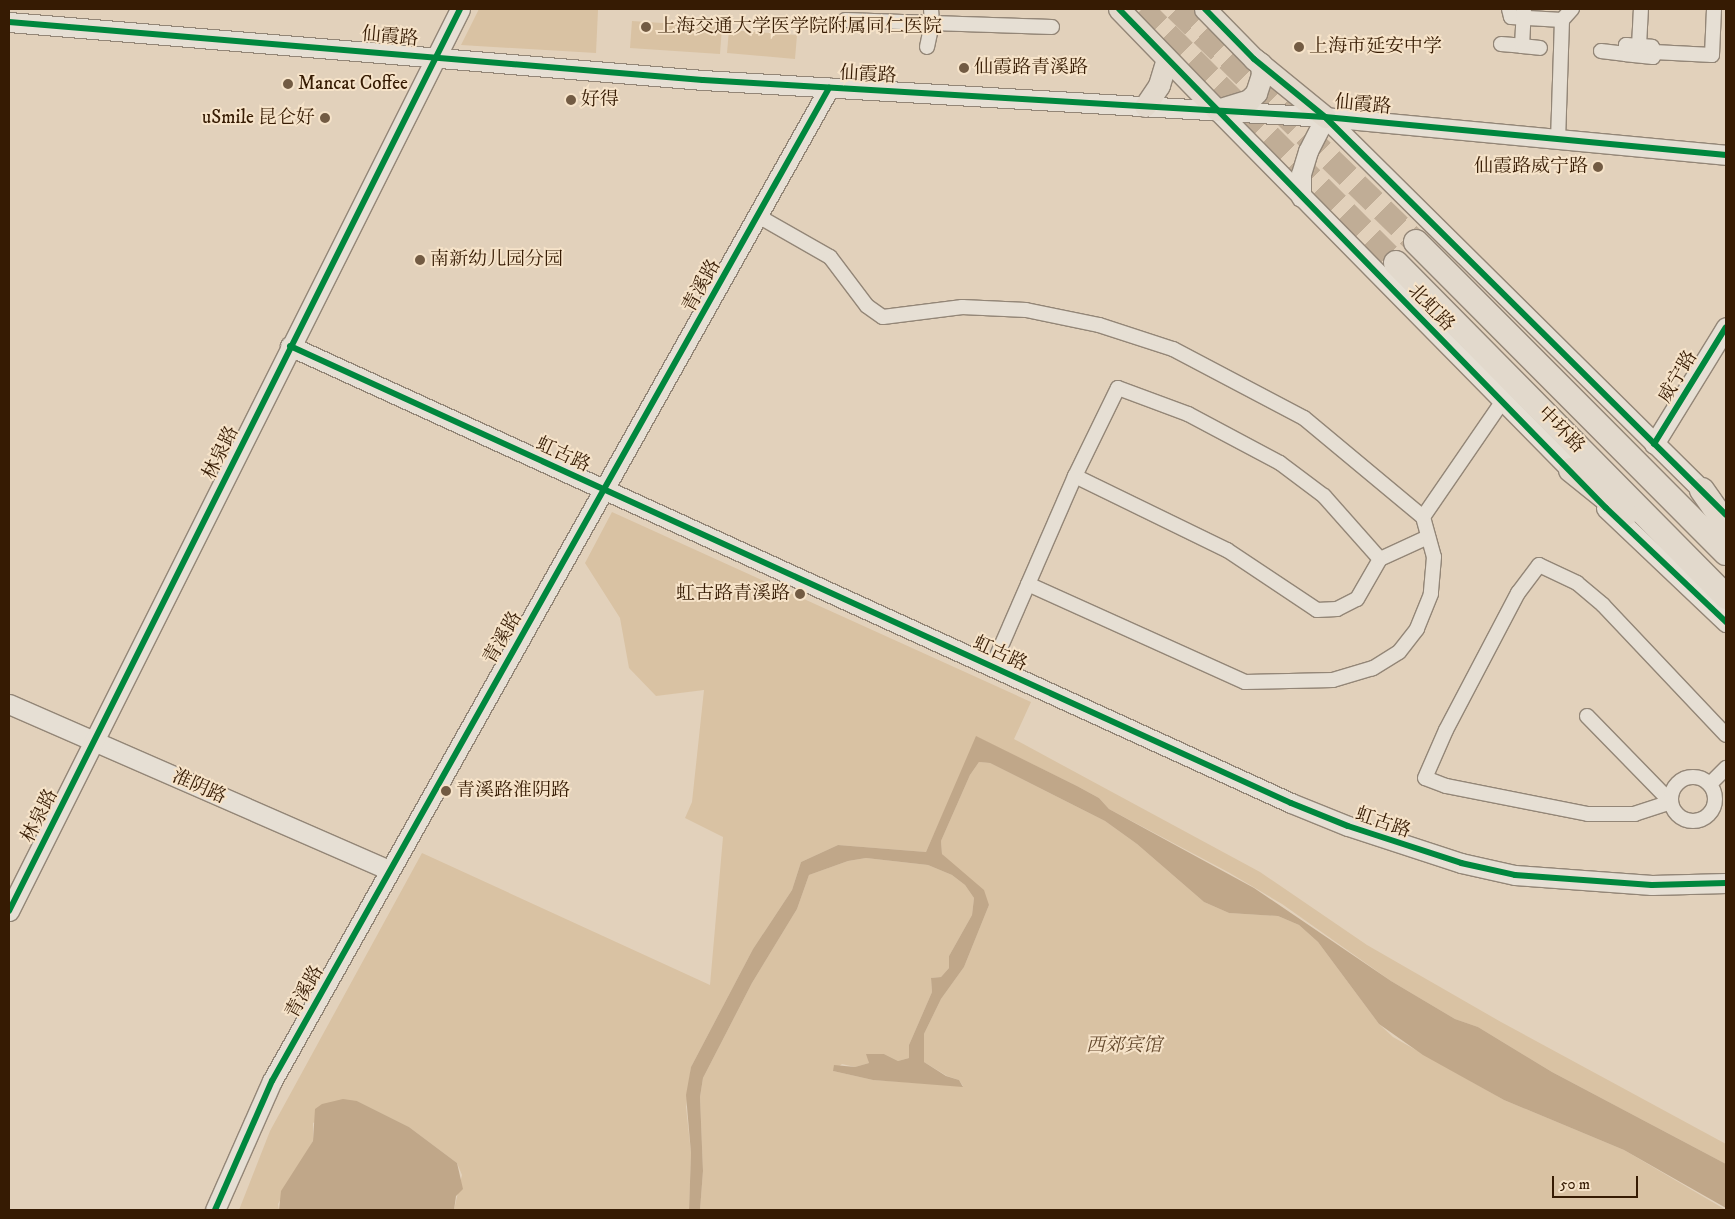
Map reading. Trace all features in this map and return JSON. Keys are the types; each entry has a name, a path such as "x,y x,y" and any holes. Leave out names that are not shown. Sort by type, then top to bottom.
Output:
{"highway":[{"name":"中环路","path":"1416,242 1726,553"},
{"name":"中环路","path":"1396,263 1724,594"},
{"path":"1571,470 1724,594"},
{"path":"1702,490 1726,524"}],"main road":[{"name":"北虹路","path":"1119,9 1216,110"},
{"path":"1205,9 1261,64 1326,117"},
{"path":"1145,106 1159,85 1167,59"},
{"path":"1216,110 1249,100 1256,93 1262,75 1261,64"}],"street":[{"name":"林泉路","path":"9,911 460,9"},
{"path":"1509,9 1511,17 1524,13 1562,20"},
{"path":"1558,138 1562,20 1572,9"},
{"path":"1654,52 1712,55 1714,9"},
{"path":"1639,46 1641,10"},
{"path":"1522,46 1524,13"},
{"path":"844,20 931,16 1052,27"},
{"path":"927,47 931,16"},
{"name":"仙霞路","path":"9,22 829,88 1326,117 1726,155"},
{"path":"1501,44 1540,48"},
{"path":"1601,51 1626,54 1653,57 1654,52 1652,47 1626,45 1626,54"},
{"name":"青溪路","path":"215,1210 272,1081 829,88"},
{"name":"北虹路","path":"1216,110 1571,470 1606,508 1726,622"},
{"path":"1301,197 1303,166 1326,117 1726,514"},
{"path":"758,216 830,257 867,306 883,317 962,307 1026,310 1099,325 1173,349 1304,418 1423,516 1434,557 1431,594 1417,629 1399,652 1373,668 1332,680 1245,682 1028,584"},
{"name":"威宁路","path":"1654,444 1726,326"},
{"name":"虹古路","path":"290,346 1291,803 1396,844 1515,875 1643,885 1726,884"},
{"path":"992,667 1075,476 1118,388 1188,414 1280,463 1324,496 1380,559"},
{"path":"1423,516 1502,402"},
{"path":"1075,476 1227,550 1317,610 1337,609 1357,599 1380,559 1428,537"},
{"path":"1671,802 1635,814 1588,814 1446,786 1425,778 1446,730 1518,593 1540,565 1577,583 1603,605 1726,735"},
{"name":"淮阴路","path":"9,704 389,870"},
{"path":"1587,716 1671,802 1678,815 1699,820 1712,812 1716,798 1710,784 1698,777 1684,778 1674,788 1671,802"},
{"path":"1710,784 1726,768"}],"green space":[{"path":"479,9 598,10 596,53 461,45"},
{"path":"632,21 722,27 720,54 630,48"},
{"path":"729,30 797,35 795,59 727,53"},
{"path":"612,512 1031,702 1014,739 1260,872 1367,945 1501,1022 1726,1144 1726,1164 1552,1072 1478,1027 1455,1019 1391,981 1282,904 1228,872 1109,809 1099,798 1077,786 977,737 926,852 838,845 801,862 792,890 753,949 691,1067 686,1107 691,1153 689,1210 454,1210 462,1175 457,1163 409,1127 357,1101 313,1123 313,1141 278,1204 279,1210 239,1210 270,1131 422,853 710,985 723,837 685,818 692,802 704,690 656,696 629,668 620,618 585,563"},
{"name":"西郊宾馆","path":"979,762 990,763 1105,821 1137,844 1204,902 1229,913 1278,916 1299,925 1318,942 1379,1024 1393,1037 1504,1100 1624,1150 1726,1210 700,1210 703,1171 700,1097 703,1078 752,983 797,909 809,875 848,861 866,858 928,865 952,875 965,885 974,898 972,915 949,956 949,968 941,977 931,978 932,992 909,1045 909,1058 898,1061 884,1054 867,1054 869,1063 855,1067 842,1064 833,1071 873,1080 963,1086 959,1080 947,1076 924,1062 924,1034 941,999 964,967 989,905 942,854 941,841 970,775"}],"shaded area":[{"path":"976,736 1099,798 1109,809 1254,888 1391,981 1455,1019 1478,1027 1552,1072 1726,1164 1726,1208 1624,1150 1504,1100 1423,1055 1379,1024 1318,942 1299,925 1278,916 1229,913 1204,902 1137,844 1105,821 990,763 979,762 970,775 941,841 942,854 984,890 989,905 964,967 941,999 924,1034 924,1062 946,1076 959,1080 963,1087 873,1080 833,1071 834,1065 855,1067 869,1063 866,1054 884,1054 898,1061 909,1058 909,1045 932,992 931,978 941,977 949,968 949,956 972,915 974,898 965,885 952,875 928,865 866,858 848,861 809,875 797,909 752,983 703,1078 700,1097 703,1171 700,1210 689,1210 691,1153 686,1095 691,1067 753,949 792,890 801,862 838,845 926,852"},
{"path":"343,1099 357,1101 409,1127 457,1163 463,1189 456,1196 454,1210 279,1210 281,1191 313,1141 315,1109 322,1104"}],"tunnel":[{"path":"1142,9 1396,263"},
{"path":"1176,9 1416,242"}],"cycle path":[{"path":"9,911 460,9"},
{"path":"1119,9 1606,508 1726,622"},
{"path":"1205,9 1254,59 1325,117 1726,515"},
{"path":"9,22 703,80 1325,117 1726,155"},
{"path":"215,1210 272,1081 829,88"},
{"path":"1654,444 1726,327"},
{"path":"290,346 1291,803 1348,826 1461,863 1515,875 1652,885 1726,883"}],"place":[{"name":"上海交通大学医学院附属同仁医院","path":"646,27"},
{"name":"上海市延安中学","path":"1299,47"},
{"name":"仙霞路青溪路","path":"964,68"},
{"name":"Mancat Coffee","path":"288,84"},
{"name":"好得","path":"571,100"},
{"name":"uSmile 昆仑好","path":"325,118"},
{"name":"仙霞路威宁路","path":"1598,167"},
{"name":"南新幼儿园分园","path":"420,260"},
{"name":"虹古路青溪路","path":"800,594"},
{"name":"青溪路淮阴路","path":"446,791"}]}
